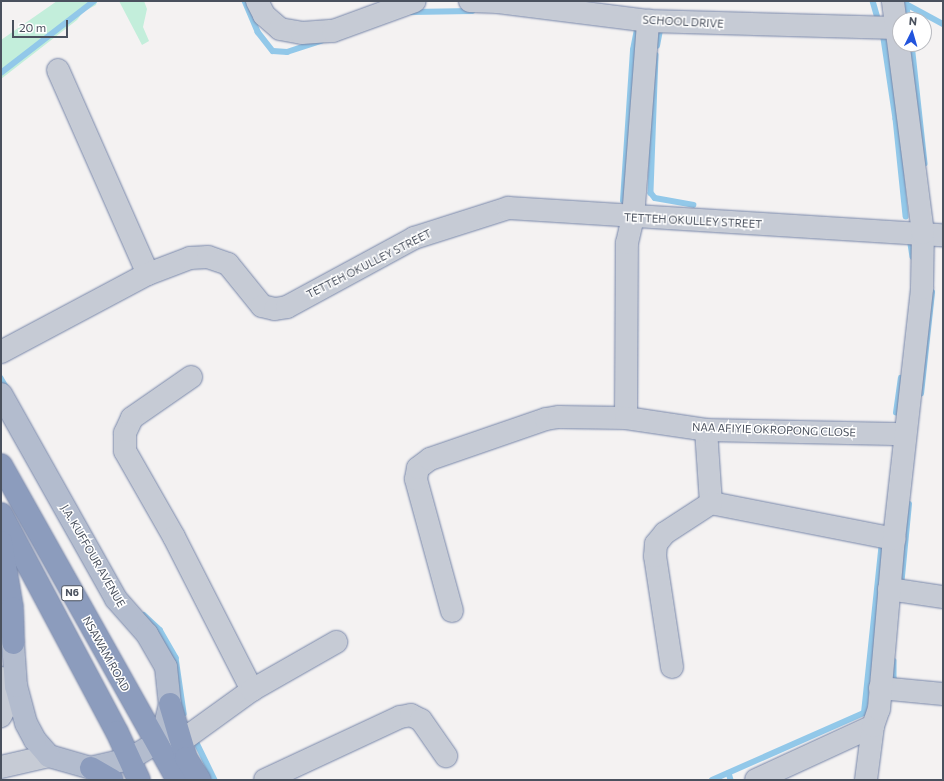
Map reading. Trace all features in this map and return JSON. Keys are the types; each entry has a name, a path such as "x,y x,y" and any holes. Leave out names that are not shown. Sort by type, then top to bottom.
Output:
{"highway":[{"name":"NSAWAM ROAD","path":"1,465 178,780"},
{"name":"N6","path":"1,514 139,780"},
{"path":"1,542 12,608 13,643"},
{"path":"170,704 180,742 200,780"},
{"path":"91,768 112,780"}],"main road":[{"name":"J.A. KUFFOUR AVENUE","path":"1,394 116,599 158,649 166,667 170,704 164,730 156,743"},
{"path":"1,621 13,643 8,682 35,740 49,756 91,768 129,759 156,743"}],"street":[{"path":"257,1 264,15 280,28 302,33 333,31 415,1"},
{"name":"SCHOOL DRIVE","path":"470,1 498,2 648,22 892,28"},
{"path":"893,1 894,12"},
{"path":"626,418 627,243 633,218 648,22"},
{"path":"866,780 873,726 879,709 888,589 922,288 933,234 900,52"},
{"path":"58,70 148,274"},
{"name":"TETTEH OKULLEY STREET","path":"1,352 148,274 190,258 208,257 228,264 262,306 275,309 287,307 414,238 508,208 633,218 933,234"},
{"path":"191,377 132,418 125,433 124,452 174,537 252,690"},
{"name":"NAA AFIYIE OKROPONG CLOSE","path":"452,611 416,479 418,468 430,459 546,419 626,418 706,430 905,434"},
{"path":"706,430 711,503"},
{"path":"672,667 655,556 656,544 665,533 711,503 894,539"},
{"path":"888,589 943,597"},
{"path":"180,742 252,690 336,642"},
{"path":"1,716 8,682"},
{"path":"880,688 943,694"},
{"path":"264,780 400,717 410,715 421,720 446,756"},
{"path":"756,780 873,726"},
{"path":"1,766 49,756"}],"green space":[{"path":"57,1 97,1 96,5 83,12 77,20 1,79 1,40"},
{"path":"119,1 144,1 147,9 143,27 149,41 142,45"}],"waterway":[{"path":"1,73 94,1"},
{"path":"245,1 258,32 273,51 287,52 321,41"},
{"path":"873,1 879,22"},
{"path":"906,1 908,12"},
{"path":"906,4 943,24"},
{"path":"411,12 472,11"},
{"path":"623,201 633,50 638,25"},
{"path":"657,46 661,25"},
{"path":"883,32 896,119 906,216"},
{"path":"913,52 925,163"},
{"path":"656,55 651,193 655,198 693,205"},
{"path":"910,238 913,257"},
{"path":"921,394 932,293"},
{"path":"1,378 8,390"},
{"path":"896,413 901,378"},
{"path":"901,587 909,504"},
{"path":"712,780 864,713 882,542"},
{"path":"144,615 160,630 176,658 184,713"},
{"path":"894,661 894,679 898,683"},
{"path":"194,737 215,780"},
{"path":"729,773 731,780"}]}
